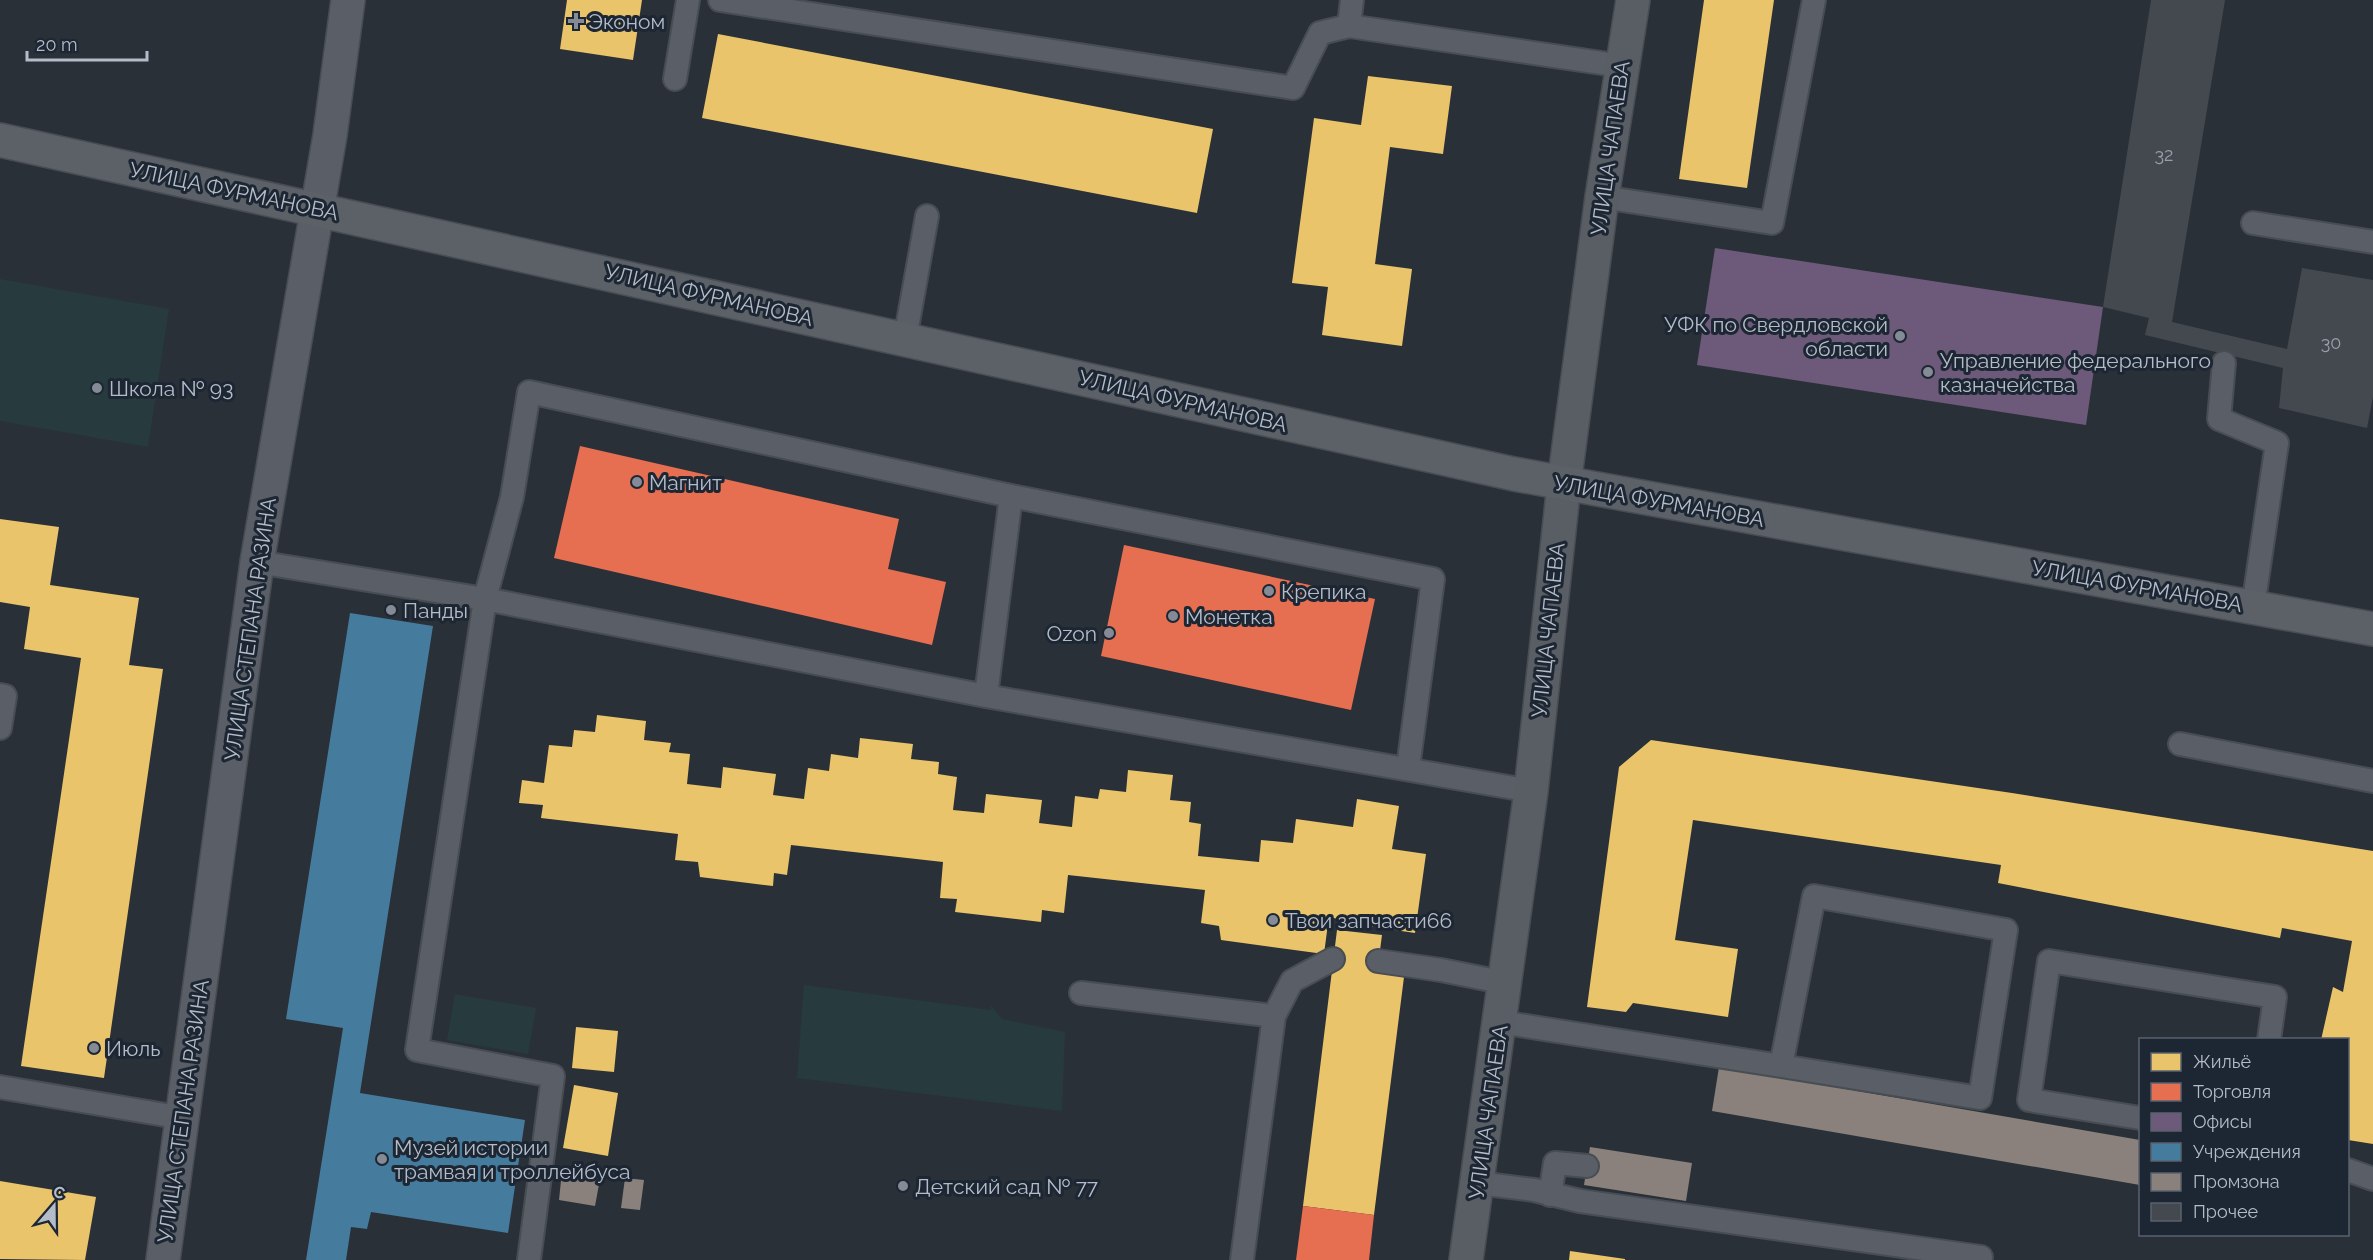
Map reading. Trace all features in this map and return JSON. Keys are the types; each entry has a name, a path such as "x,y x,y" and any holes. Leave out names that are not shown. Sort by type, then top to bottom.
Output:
{"main road":[{"name":"УЛИЦА ЧАПАЕВА","path":"1467,1260 1531,791 1564,484 1602,197 1633,0"},
{"name":"УЛИЦА ФУРМАНОВА","path":"0,140 1564,484 2373,629"}],"street":[{"name":"УЛИЦА СТЕПАНА РАЗИНА","path":"163,1260 257,561 318,209 348,0"}],"lane":[{"path":"675,79 688,0"},
{"path":"720,0 1293,88 1320,33 1349,26 1622,66"},
{"path":"1349,26 1352,0"},
{"path":"1602,197 1772,222 1814,0"},
{"path":"905,339 927,216"},
{"path":"2253,223 2373,243"},
{"path":"2224,363 2219,419 2277,443 2253,607"},
{"path":"529,1260 553,1076 417,1050 485,599 512,497 529,392 1011,496 1433,579 1408,768"},
{"path":"986,696 1011,496"},
{"path":"257,561 485,599 986,696 1531,791"},
{"path":"0,695 5,696 0,728"},
{"path":"2180,744 2373,781"},
{"path":"1500,1022 1980,1098 2006,930 1814,896 1781,1066"},
{"path":"1242,1260 1274,1016 1292,981 1333,959"},
{"path":"1378,961 1441,970 1506,983"},
{"path":"2139,1118 2030,1100 2049,961 2275,997 2269,1038"},
{"path":"1081,993 1274,1016"},
{"path":"0,1087 183,1118"},
{"path":"1550,1195 1555,1163 1587,1166"},
{"path":"2349,1170 2373,1179"},
{"path":"1478,1183 1981,1257"}],"green space":[{"path":"0,279 169,309 148,447 0,421"},
{"path":"804,985 991,1010 991,1005 1002,1019 1065,1032 1062,1111 797,1078"},
{"path":"455,994 536,1008 528,1054 447,1040"}],"building: Жильё":[{"path":"567,0 642,0 633,60 560,49"},
{"path":"1704,0 1774,0 1747,188 1679,179"},
{"path":"718,34 1213,129 1197,213 702,118"},
{"path":"1368,76 1452,86 1443,154 1390,147 1375,264 1412,269 1402,346 1322,335 1328,287 1292,283 1314,118 1361,125"},
{"path":"0,519 59,527 50,585 139,598 129,665 163,669 104,1078 21,1066 81,658 24,649 30,607 0,602"},
{"path":"597,715 646,721 644,740 671,743 669,752 690,754 687,784 721,788 723,767 776,774 773,795 804,799 808,768 829,771 831,754 858,758 860,738 913,744 911,759 939,762 938,774 957,777 953,810 984,813 986,794 1042,800 1039,823 1072,827 1075,796 1098,799 1100,789 1126,792 1128,770 1173,775 1170,800 1191,802 1189,822 1201,824 1198,856 1259,862 1261,840 1293,843 1296,819 1353,827 1357,799 1399,806 1392,849 1426,854 1415,933 1347,923 1329,916 1324,954 1221,940 1219,926 1201,923 1205,890 1068,875 1064,913 1042,910 1041,922 955,912 957,899 940,898 943,862 791,845 787,875 774,873 773,886 700,877 698,862 675,860 678,834 541,818 543,805 519,803 522,780 544,783 549,745 572,747 574,730 595,732"},
{"path":"1651,740 2012,793 2373,851 2373,1144 2349,1140 2349,1038 2321,1038 2333,987 2343,992 2352,941 2282,928 2280,938 1998,883 2001,865 1693,820 1675,940 1738,949 1728,1017 1633,1003 1626,1012 1587,1007 1619,767"},
{"path":"1337,930 1382,935 1377,973 1404,977 1374,1215 1303,1206"},
{"path":"576,1027 618,1031 614,1072 572,1068"},
{"path":"574,1085 618,1093 608,1156 563,1148"},
{"path":"0,1181 96,1197 85,1260 0,1259"},
{"path":"1570,1251 1625,1259 1625,1260 1569,1260"}],"building: Торговля":[{"path":"580,446 899,519 888,569 946,582 932,645 554,558"},
{"path":"1124,545 1375,599 1351,710 1101,656"},
{"path":"1303,1206 1374,1215 1369,1260 1296,1260"}],"building: Офисы":[{"name":"УФК по Свердловской области","path":"1715,248 2103,307 2086,425 1697,365"}],"building: Учреждения":[{"path":"350,613 433,626 360,1093 525,1120 508,1233 371,1212 367,1229 351,1227 346,1260 306,1260 343,1028 286,1019"}],"building: Промзона":[{"path":"1719,1067 2139,1140 2139,1185 1712,1111"},
{"path":"1590,1147 1692,1163 1686,1201 1584,1185"},
{"path":"562,1171 600,1179 595,1206 559,1200"},
{"path":"625,1178 644,1180 640,1210 621,1208"}],"building: Прочее":[{"path":"2151,0 2225,0 2172,322 2287,349 2302,268 2373,280 2373,397 2367,428 2279,408 2283,368 2145,335 2149,318 2103,307"}],"place":[{"name":"Эконом","path":"576,21"},
{"name":"УФК по Свердловской области","path":"1900,336"},
{"name":"Управление федерального казначейства","path":"1928,372"},
{"name":"Школа № 93","path":"97,388"},
{"name":"Магнит","path":"637,482"},
{"name":"Крепика","path":"1269,591"},
{"name":"Панды","path":"391,610"},
{"name":"Монетка","path":"1173,616"},
{"name":"Ozon","path":"1109,633"},
{"name":"Твои запчасти66","path":"1273,920"},
{"name":"Июль","path":"94,1048"},
{"name":"Музей истории трамвая и троллейбуса","path":"382,1159"},
{"name":"Детский сад № 77","path":"903,1186"}]}
